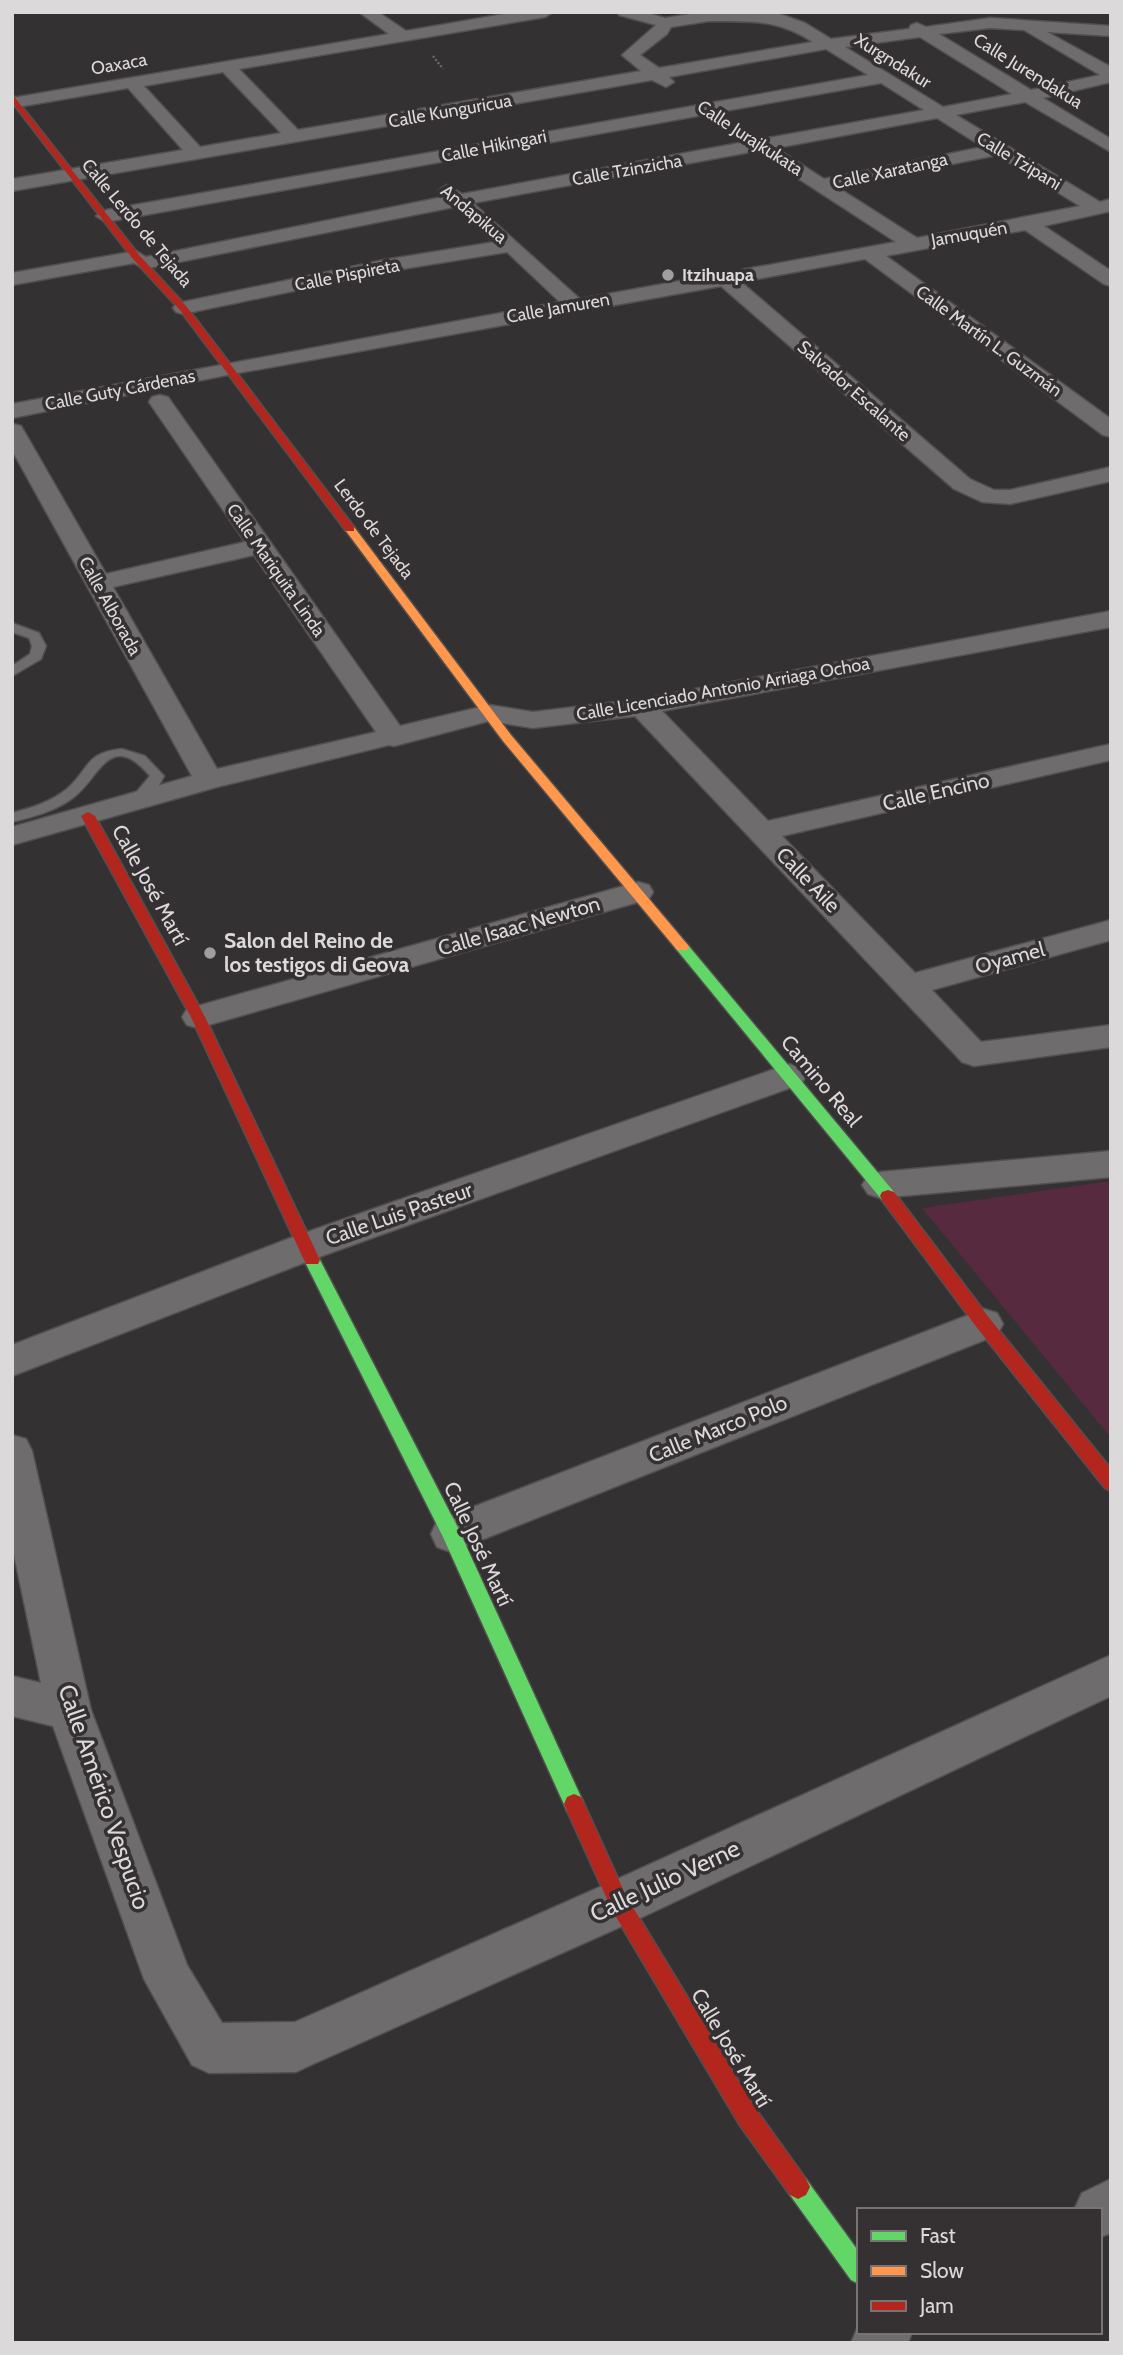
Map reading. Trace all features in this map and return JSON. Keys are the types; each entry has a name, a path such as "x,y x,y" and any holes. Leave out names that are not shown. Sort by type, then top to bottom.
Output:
{"street":[{"path":"367,12 405,37"},
{"path":"625,12 665,23"},
{"path":"1108,31 1111,13"},
{"name":"Xurgndakur","path":"665,23 709,16 777,18 799,26 940,113"},
{"name":"Calle Jurendakua","path":"899,19 923,31 1111,147"},
{"name":"Oaxaca","path":"14,101 133,84 405,37 552,20"},
{"name":"Calle Jurajkukata","path":"665,23 661,31 630,55 722,120"},
{"name":"Calle Kunguricua","path":"12,185 829,44 990,23 1108,31"},
{"path":"1019,23 1111,76"},
{"path":"227,66 294,136"},
{"name":"Calle Tzinzicha","path":"12,279 338,226 458,200 1028,96 1111,76"},
{"name":"Calle Hikingari","path":"106,216 702,107 881,78"},
{"path":"133,84 194,152"},
{"name":"Calle Lerdo de Tejada","path":"14,101 140,260 183,308 227,369"},
{"name":"Calle Tzipani","path":"940,113 1071,193 1104,207"},
{"name":"Andapikua","path":"372,124 411,162 511,245 575,305"},
{"path":"1089,133 1111,130"},
{"name":"Calle Jurajkukata","path":"742,133 822,185 883,243"},
{"name":"Calle Xaratanga","path":"822,185 998,149"},
{"path":"1045,198 1071,193"},
{"name":"Jamuquén","path":"883,243 912,244 1028,224 1104,207"},
{"path":"1050,219 1111,260"},
{"path":"883,243 917,224"},
{"path":"1028,224 1111,280"},
{"path":"338,226 384,266"},
{"name":"Calle Jamuren","path":"227,369 724,278 883,243"},
{"name":"Calle Martín L. Guzmán","path":"883,243 1111,410"},
{"name":"Calle Martín L. Guzmán","path":"883,243 1000,349 1111,430"},
{"name":"Calle Pispireta","path":"183,308 384,266 511,245"},
{"name":"Salvador Escalante","path":"724,278 962,484 990,497 1010,497 1111,474"},
{"path":"1000,349 1022,345"},
{"name":"Calle Guty Cárdenas","path":"12,411 227,369"},
{"name":"Lerdo de Tejada","path":"227,369 489,713"},
{"name":"Calle Mariquita Linda","path":"160,402 394,738"},
{"name":"Calle Alborada","path":"13,431 209,780"},
{"path":"97,583 259,546"},
{"name":"Calle Licenciado Antonio Arriaga Ochoa","path":"12,836 209,780 394,738 489,713 533,720 642,706 1106,626"},
{"name":"Calle Aile","path":"642,706 974,1054 1111,1036"},
{"name":"Camino Real","path":"489,713 880,1185 984,1324 1111,1483"},
{"name":"Calle Encino","path":"761,832 1111,752"},
{"name":"Calle José Martí","path":"88,816 198,1017 306,1247 452,1534 619,1903 747,2116 857,2269"},
{"name":"Calle Isaac Newton","path":"198,1017 638,892"},
{"name":"Oyamel","path":"908,986 1111,930"},
{"name":"Calle Luis Pasteur","path":"12,1361 306,1247 789,1076"},
{"path":"880,1185 1111,1164"},
{"name":"Calle Marco Polo","path":"452,1534 984,1324"},
{"name":"Calle Américo Vespucio","path":"12,1451 69,1710 168,1979 209,2048"},
{"name":"Calle Julio Verne","path":"209,2048 296,2047 619,1903 1111,1675"},
{"path":"12,1696 69,1710"}],"lane":[{"path":"12,627 34,636 39,646 36,656 12,672"},
{"path":"12,818 58,800 76,788 85,773 99,760 111,754 130,753 146,762 156,776 152,786 135,802"}],"shaded area":[{"path":"1111,1181 1111,1438 922,1208"}],"traffic: fast":[{"path":"682,947 888,1196"},
{"path":"312,1260 451,1534 574,1804"},
{"path":"798,2187 857,2269"}],"traffic: slow":[{"path":"350,529 507,738 682,947"}],"traffic: jam":[{"path":"12,96 136,257 183,308 350,529"},
{"path":"88,816 198,1017 312,1260"},
{"path":"888,1196 984,1324 1111,1483"},
{"path":"574,1804 619,1903 747,2116 798,2187"}],"place":[{"name":"Itzihuapa","path":"668,275"},
{"name":"Salon del Reino de los testigos di Geova","path":"210,953"}]}
